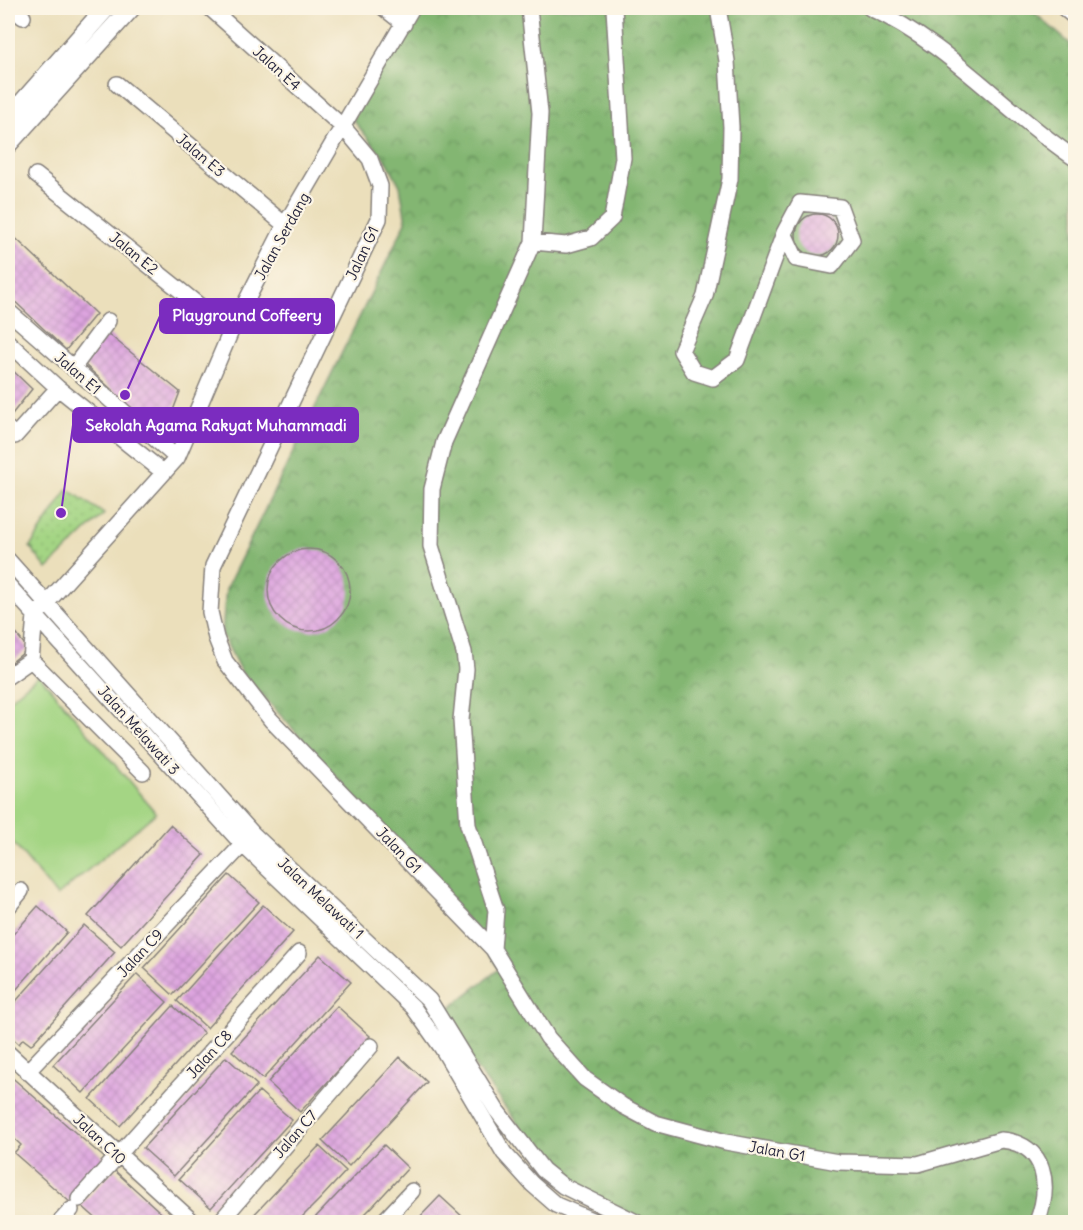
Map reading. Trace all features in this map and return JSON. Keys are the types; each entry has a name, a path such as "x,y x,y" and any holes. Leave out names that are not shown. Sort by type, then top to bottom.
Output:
{"main road":[{"path":"8,119 106,8"},
{"path":"8,144 131,8"}],"street":[{"name":"Jalan E4","path":"210,8 344,128"},
{"path":"384,8 404,24"},
{"name":"Jalan Serdang","path":"40,610 177,458 231,331 285,225 344,128 412,8"},
{"path":"494,949 496,910 468,825 462,720 466,669 464,652 431,546 429,523 432,489 444,442 533,242 540,113 529,8"},
{"path":"533,242 566,245 591,238 612,218 623,158 614,8"},
{"path":"718,8 727,61 731,127 730,179 705,296 681,351 694,372 713,378 737,360 784,233 800,202 840,207 852,240 832,266 796,259 784,233"},
{"path":"870,8 918,34 1040,136 1076,159"},
{"path":"1064,8 1076,18"},
{"name":"Jalan E3","path":"117,84 285,225"},
{"name":"Jalan G1","path":"344,128 370,159 380,186 378,219 213,566 210,612 216,638 225,661 271,720 494,949 548,1038 585,1079 623,1106 655,1123 726,1142 838,1161 918,1164 1001,1140 1013,1141 1025,1145 1041,1166 1043,1204 1037,1222"},
{"name":"Jalan E2","path":"36,175 231,331"},
{"name":"Jalan E1","path":"8,311 177,458"},
{"path":"73,368 108,321"},
{"name":"Jalan E1","path":"8,342 58,388 163,472"},
{"path":"8,429 15,436 58,388"},
{"path":"8,560 40,610 31,660 8,676"},
{"path":"8,585 40,610"},
{"name":"Jalan Melawati 3","path":"40,610 248,839"},
{"path":"31,660 143,772"},
{"name":"Jalan C9","path":"27,1072 248,839"},
{"name":"Jalan Melawati 1","path":"248,839 413,1007 442,1048 504,1154 532,1184 556,1205 596,1222"},
{"name":"Jalan Melawati 1","path":"248,839 429,1000 496,1111 543,1170 563,1186 636,1222"},
{"path":"8,907 21,891"},
{"name":"Jalan C8","path":"60,1222 299,953"},
{"name":"Jalan C7","path":"220,1222 371,1046"},
{"name":"Jalan C10","path":"8,1053 118,1156 193,1222"},
{"path":"383,1222 412,1191"}],"green space":[{"path":"411,8 1029,8 1075,48 1076,1211 1063,1222 643,1222 561,1182 438,1017 499,969 473,926 241,672 222,634 226,589 406,222 400,186 388,163 353,120"},
{"path":"68,489 104,514 47,569 30,547"},
{"path":"39,675 156,813 57,896 8,837 8,701"}],"building":[{"path":"817,214 825,215 832,220 837,227 837,243 832,250 825,255 817,256 809,255 802,250 797,243 796,235 797,227 802,220 809,215"},
{"path":"8,231 96,314 66,350 8,295"},
{"path":"107,333 180,392 163,437 84,364"},
{"path":"8,366 32,389 8,419"},
{"path":"309,549 325,552 338,561 347,574 350,590 347,606 338,619 325,628 309,631 293,628 280,619 271,606 268,590 271,574 280,561 293,552"},
{"path":"8,623 28,649 8,665"},
{"path":"170,825 204,855 121,946 88,916"},
{"path":"229,875 259,902 173,995 144,968"},
{"path":"263,905 293,932 207,1028 177,1001"},
{"path":"38,906 67,932 8,999 8,940"},
{"path":"84,925 115,952 31,1045 23,1039 19,1044 8,1034 8,1010"},
{"path":"320,955 351,982 263,1079 232,1051"},
{"path":"137,974 167,1002 83,1093 53,1065"},
{"path":"173,1006 204,1033 120,1126 90,1099"},
{"path":"337,1006 370,1036 300,1112 268,1082"},
{"path":"226,1057 257,1085 174,1176 143,1148"},
{"path":"400,1057 427,1082 349,1166 322,1141"},
{"path":"8,1074 108,1161 71,1203 14,1153 21,1145 8,1133"},
{"path":"259,1091 292,1120 211,1208 179,1179"},
{"path":"384,1145 408,1168 373,1206 357,1222 311,1222"},
{"path":"319,1146 346,1171 321,1198 297,1222 247,1222"},
{"path":"114,1170 171,1222 100,1222 81,1205"},
{"path":"440,1196 465,1219 461,1222 415,1222"}],"place":[{"name":"Playground Coffeery","path":"125,395"},
{"name":"Sekolah Agama Rakyat Muhammadi","path":"61,513"}]}
